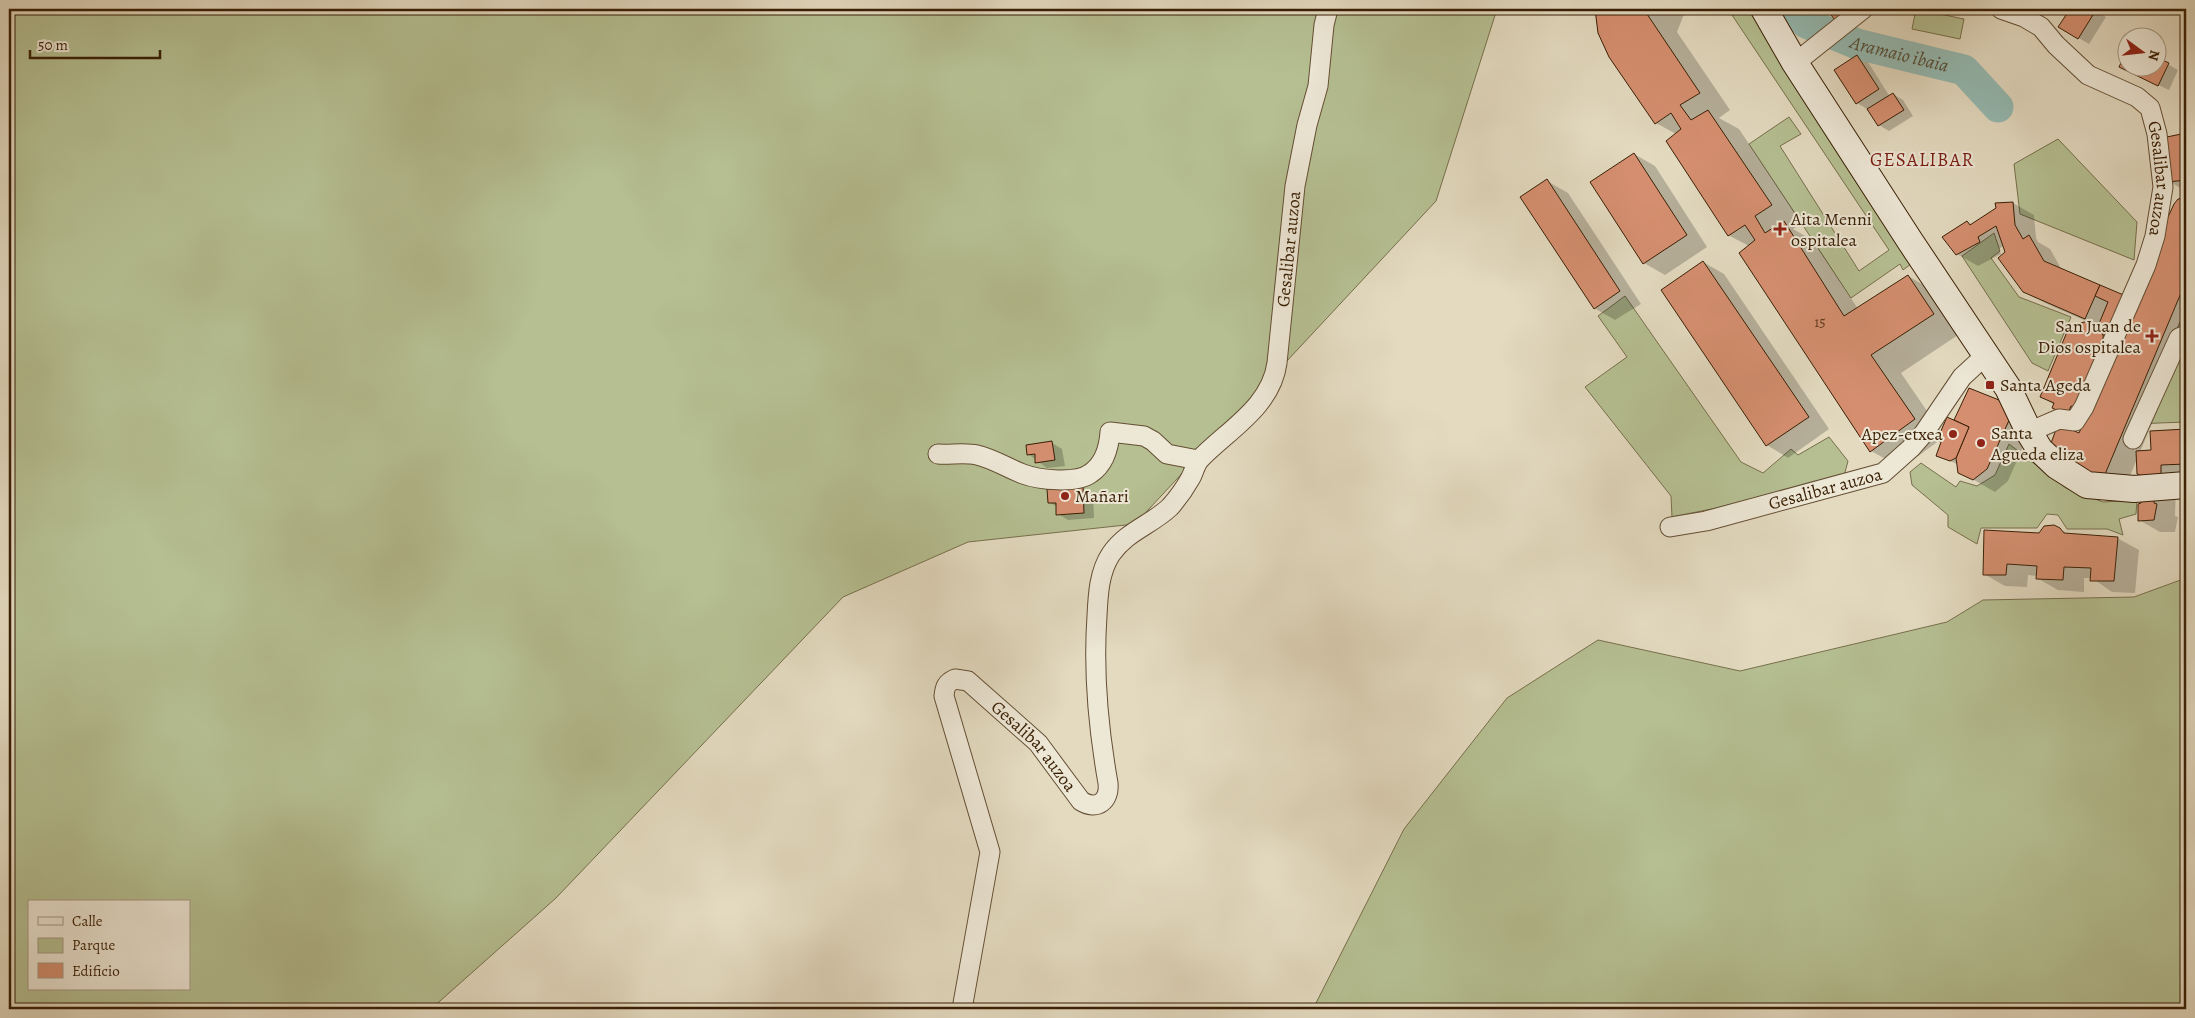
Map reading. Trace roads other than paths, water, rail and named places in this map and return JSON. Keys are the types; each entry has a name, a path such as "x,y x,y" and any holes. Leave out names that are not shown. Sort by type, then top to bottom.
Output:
{"main road":[{"path":"1764,9 1795,63 1910,241 1987,354 2008,388 2029,432 2040,450 2057,466 2087,485 2134,489 2186,485"}],"street":[{"name":"Gesalibar auzoa","path":"962,1009 990,852 944,696 947,684 955,679 968,681 1038,743 1080,801 1093,806 1104,801 1109,792 1096,702 1095,654 1098,599 1102,572 1110,556 1124,540 1170,506 1191,478 1198,460 1256,408 1264,397 1274,375 1295,186 1307,125 1318,86 1324,25 1328,9"},
{"path":"1795,63 1863,9"},
{"name":"Gesalibar auzoa","path":"2001,9 2036,15 2041,27 2056,45 2088,75 2138,97 2150,108 2157,134 2163,187 2160,213 2146,265 2084,407 2075,421 2059,419 2029,432"},
{"path":"2133,439 2179,338 2186,335"},
{"name":"Gesalibar auzoa","path":"1670,527 1706,521 1883,473 1912,448 1924,434 1962,377 1987,354"},
{"path":"938,454 977,455 1000,462 1023,474 1044,479 1065,480 1091,474 1102,460 1109,445 1110,432 1144,436 1153,441 1167,454 1198,460"}],"waterway":[{"name":"Aramaio ibaia","path":"1796,9 1806,23 1857,44 1964,70 1998,107"}],"place":[{"name":"Aita Menni ospitalea","path":"1780,229"},
{"name":"San Juan de Dios ospitalea","path":"2152,336"},
{"name":"Santa Ageda","path":"1990,385"},
{"name":"Apez-etxea","path":"1953,434"},
{"name":"Santa Agueda eliza","path":"1981,443"},
{"name":"Mañari","path":"1065,496"}],"district":[{"name":"GESALIBAR","path":"1922,160"}]}
